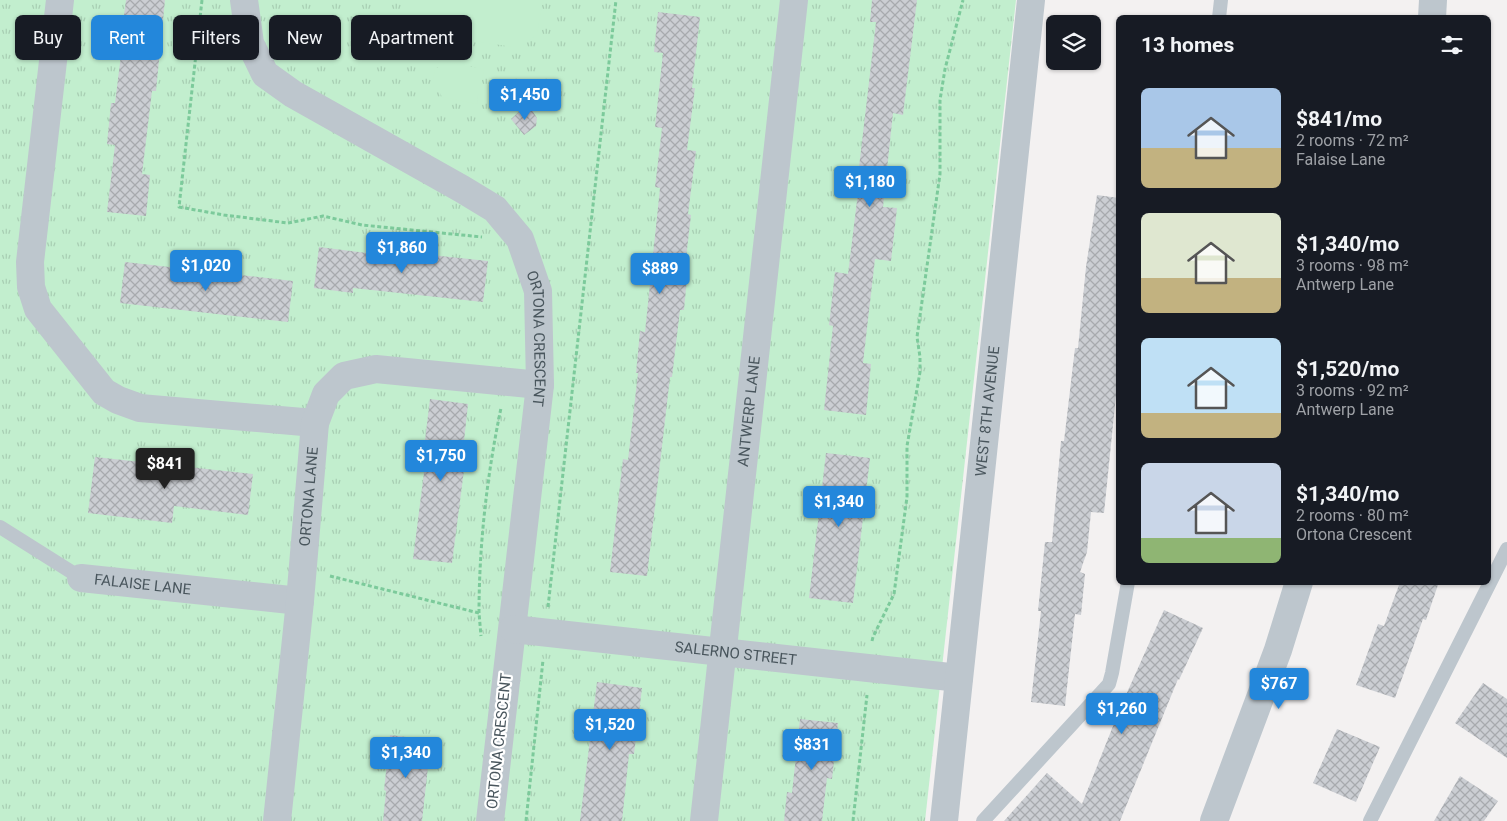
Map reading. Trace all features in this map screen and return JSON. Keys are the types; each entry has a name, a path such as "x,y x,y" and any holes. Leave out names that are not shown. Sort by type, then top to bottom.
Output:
{"street":[{"path":"60,0 30,262 31,287 38,309 104,392 118,400 140,408 315,423"},
{"name":"ORTONA CRESCENT","path":"244,0 250,43 265,74 293,94 462,189 495,210 520,239 538,291 540,385 490,821"},
{"name":"ANTWERP LANE","path":"704,821 794,0"},
{"name":"WEST 8TH AVENUE","path":"944,821 1031,0"},
{"path":"1432,15 1434,0"},
{"name":"ORTONA LANE","path":"277,821 300,601 315,423 326,394 344,376 376,369 540,385"},
{"name":"FALAISE LANE","path":"81,578 300,601"},
{"path":"1214,821 1278,650 1298,585"},
{"name":"SALERNO STREET","path":"513,629 960,678"}],"lane":[{"path":"1220,15 1222,0"},
{"name":"FALAISE LANE","path":"0,527 81,578"},
{"path":"1491,581 1507,549"},
{"path":"983,821 1108,684 1112,672 1127,585"},
{"path":"1370,821 1489,585"}],"path":[{"path":"202,0 179,207 288,223 323,216 362,225 484,237"},
{"path":"526,821 545,632 616,0"},
{"path":"853,821 873,637 894,594 902,538 907,497 906,446 920,372 917,337 940,174 940,100 945,69 963,0"},
{"path":"482,641 478,613 479,572 493,446 502,399 508,382"},
{"path":"302,569 478,613"}],"green space":[{"path":"0,0 1016,0 925,821 0,821"},
{"path":"414,0 543,0 537,34 520,48 474,41 472,39 472,15 412,15"},
{"path":"447,62 484,69 481,84 483,86 481,94 478,95 477,104 442,97 433,79 435,69"}],"building":[{"path":"126,0 165,0 163,20 163,15 124,15"},
{"path":"872,0 917,0 903,115 893,113 883,207 897,208 891,261 875,259 863,363 871,364 866,415 824,410 833,326 829,325 835,272 848,274 860,176 858,176 876,22 870,22"},
{"path":"658,12 700,17 692,88 695,88 687,150 696,151 688,214 691,215 685,267 688,267 684,310 680,310 672,377 670,377 647,576 610,572 623,459 628,460 638,373 636,373 640,331 645,332 660,188 655,187 662,128 655,127 663,53 654,52"},
{"path":"120,60 159,60 156,91 152,91 142,174 150,175 146,216 107,212 115,145 107,144 111,103 115,103"},
{"path":"522,109 532,110 537,118 536,126 524,135 511,119"},
{"path":"1097,195 1116,198 1116,395 1104,513 1091,512 1087,552 1080,572 1085,574 1081,615 1075,614 1065,706 1031,702 1041,611 1038,611 1045,542 1052,542 1061,441 1064,441 1075,348 1078,348 1086,267"},
{"path":"319,247 383,255 384,250 488,261 483,302 353,288 353,293 314,288"},
{"path":"125,262 293,281 288,322 120,303"},
{"path":"430,399 468,404 461,469 464,470 452,563 413,559 428,441 425,440"},
{"path":"826,453 870,458 853,603 809,598"},
{"path":"95,457 253,474 248,515 174,506 172,523 88,513"},
{"path":"1399,585 1438,585 1426,620 1423,619 1395,698 1356,685 1378,624 1384,626"},
{"path":"1164,610 1203,628 1178,679 1120,821 1004,821 1047,773 1082,804 1121,706"},
{"path":"597,682 642,688 634,754 629,754 622,821 580,821"},
{"path":"1483,683 1507,699 1507,758 1455,723"},
{"path":"800,719 838,723 832,779 827,778 822,821 784,821 787,792 792,793"},
{"path":"1337,729 1380,747 1356,802 1313,783"},
{"path":"390,735 431,740 422,821 383,821 386,791 384,790"},
{"path":"1460,776 1498,801 1484,821 1434,821"}]}
